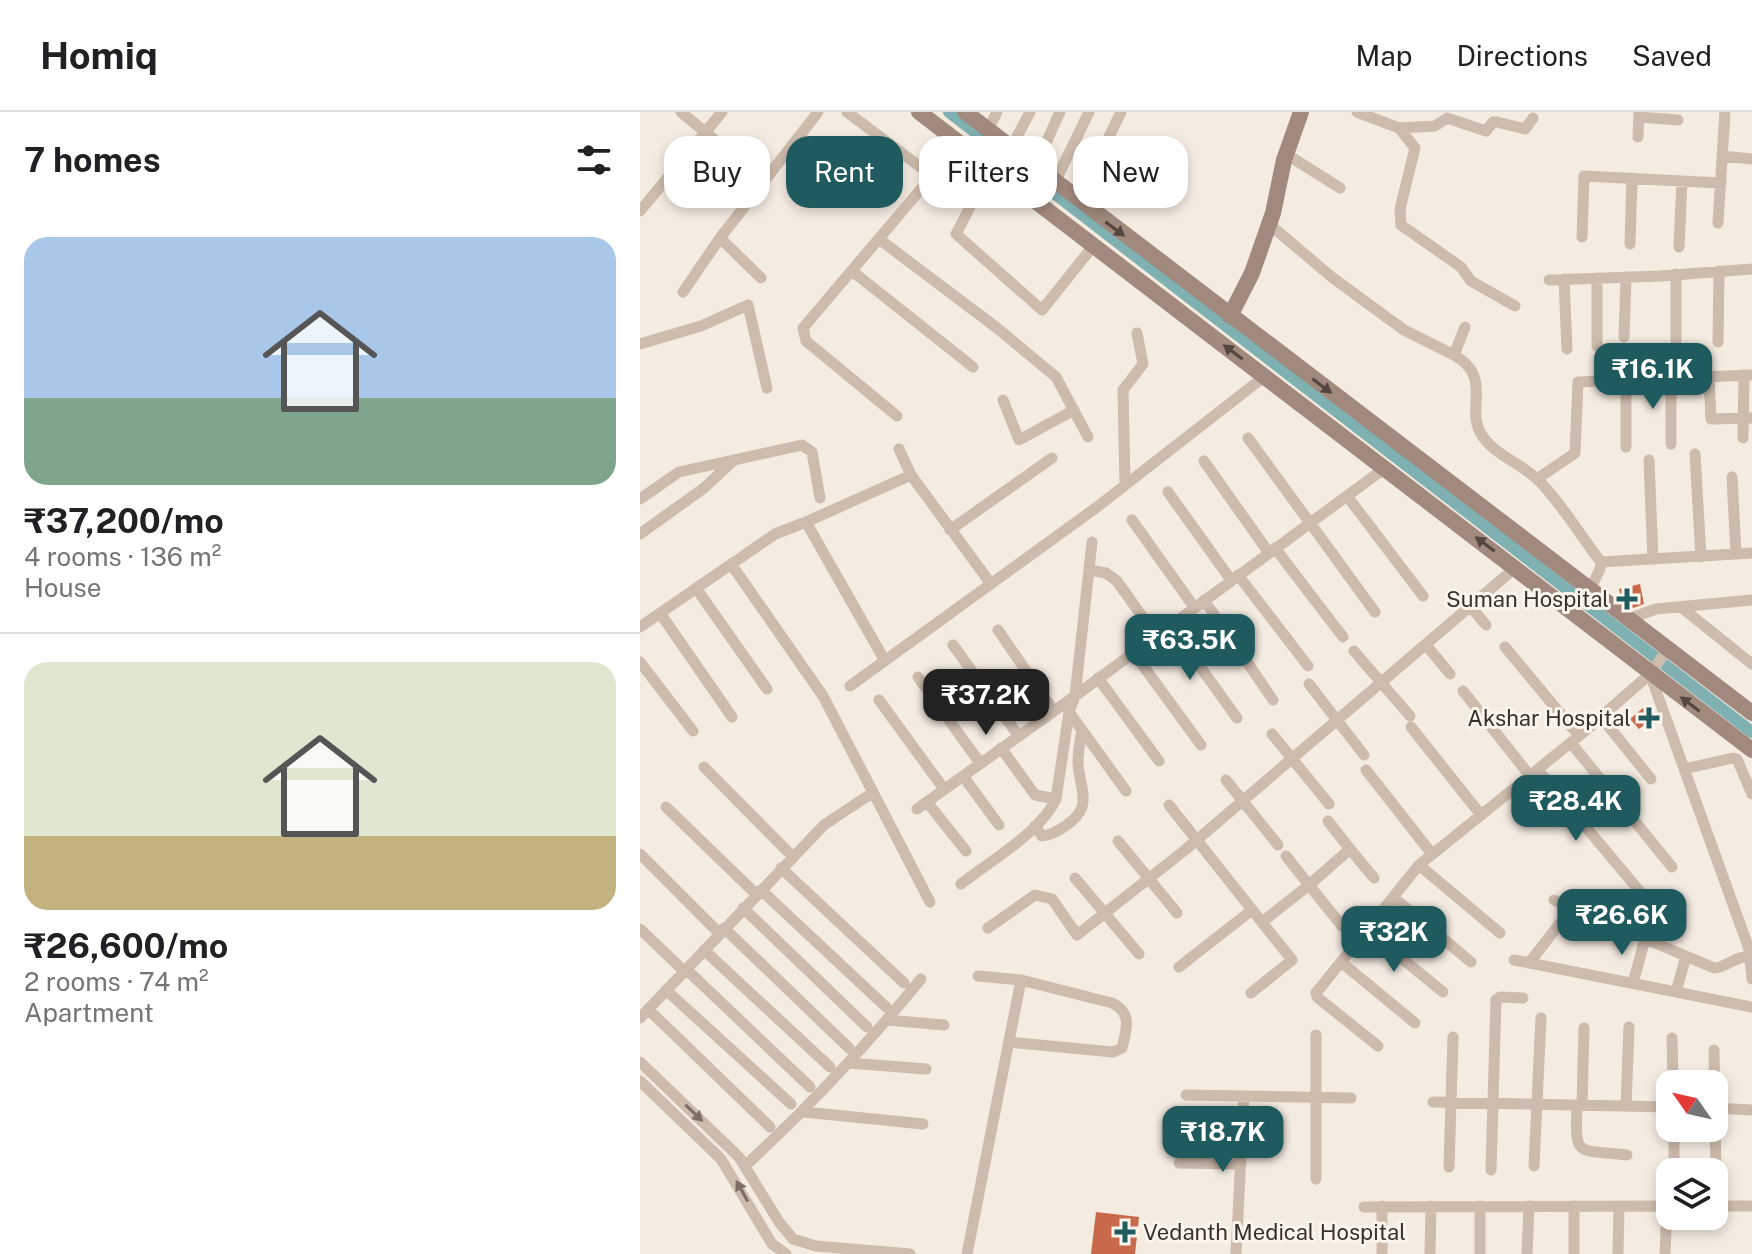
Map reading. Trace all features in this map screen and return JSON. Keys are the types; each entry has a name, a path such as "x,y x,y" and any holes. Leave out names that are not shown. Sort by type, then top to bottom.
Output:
{"street":[{"path":"681,112 712,136"},
{"path":"640,211 722,112"},
{"path":"770,173 818,112"},
{"path":"847,112 919,166"},
{"path":"919,112 1752,750"},
{"path":"965,112 996,136"},
{"path":"988,130 997,112"},
{"path":"1017,136 1030,112"},
{"path":"1049,136 1060,112"},
{"path":"1057,178 1089,112"},
{"path":"1109,136 1121,112"},
{"path":"1230,316 1252,273 1301,112"},
{"path":"1357,112 1399,128 1435,126 1447,118 1486,131 1493,122 1525,129 1533,118"},
{"path":"1718,223 1725,112"},
{"path":"1638,137 1639,114 1678,120"},
{"path":"1399,128 1415,148 1400,209 1401,225 1461,267 1471,281 1515,306"},
{"path":"1286,154 1340,188"},
{"path":"1722,156 1752,159"},
{"path":"1582,237 1584,176 1721,183"},
{"path":"1630,244 1632,178"},
{"path":"1679,247 1682,181"},
{"path":"1057,184 1073,197"},
{"path":"897,416 806,341 803,328 919,191"},
{"path":"683,292 743,208"},
{"path":"969,208 956,234 1042,310 1094,245"},
{"path":"1087,208 1752,713"},
{"path":"1269,224 1333,278 1404,330 1465,361 1475,377 1478,427 1484,439 1537,479 1601,562 1590,590"},
{"path":"720,238 761,278"},
{"path":"879,239 1056,377 1088,437"},
{"path":"1549,280 1752,269"},
{"path":"852,271 973,367"},
{"path":"1718,342 1719,271"},
{"path":"1676,274 1676,340"},
{"path":"1624,337 1626,277"},
{"path":"1597,278 1597,346"},
{"path":"1564,279 1567,349"},
{"path":"640,344 701,326 748,305 767,388"},
{"path":"1454,355 1465,327"},
{"path":"1125,485 1123,390 1143,364 1137,333"},
{"path":"1537,479 1575,453 1578,382 1748,375 1747,418 1743,438"},
{"path":"850,686 1125,485 1265,376"},
{"path":"1709,376 1711,419 1747,418"},
{"path":"1671,378 1671,444"},
{"path":"1626,380 1626,447"},
{"path":"1003,400 1019,440 1074,410"},
{"path":"1248,438 1375,612"},
{"path":"640,499 679,472 802,445 812,452 820,498"},
{"path":"966,851 922,806 1385,468 1401,446"},
{"path":"899,449 911,475 991,584"},
{"path":"1695,454 1701,557"},
{"path":"950,530 1052,458"},
{"path":"640,534 704,488 734,460"},
{"path":"1649,460 1653,560"},
{"path":"1204,461 1343,637"},
{"path":"640,627 775,534 911,475"},
{"path":"1732,477 1736,554"},
{"path":"1168,492 1308,666"},
{"path":"1347,496 1423,596"},
{"path":"1132,520 1273,700"},
{"path":"806,522 885,661"},
{"path":"961,884 1035,826 1047,815 1056,799 1069,712 1075,696 1092,542"},
{"path":"1601,562 1752,553"},
{"path":"731,564 823,696 930,902"},
{"path":"988,928 1035,895 1052,899 1077,935 1197,840 1515,568"},
{"path":"1089,570 1106,573 1117,581 1156,636"},
{"path":"696,588 767,689"},
{"path":"1628,619 1656,609 1752,600"},
{"path":"1470,606 1486,625"},
{"path":"1681,607 1752,664"},
{"path":"660,613 732,717"},
{"path":"1170,625 1237,718"},
{"path":"998,630 1053,710"},
{"path":"953,645 1018,735"},
{"path":"1426,645 1450,674"},
{"path":"1505,647 1672,867"},
{"path":"1378,1046 1316,993 1419,865 1575,740 1650,674 1667,650"},
{"path":"1354,651 1481,815"},
{"path":"1133,652 1201,745"},
{"path":"640,662 693,731"},
{"path":"1650,674 1750,951 1752,979"},
{"path":"918,677 980,763"},
{"path":"1098,678 1159,761"},
{"path":"1309,684 1364,755"},
{"path":"1463,691 1642,894"},
{"path":"879,700 944,789"},
{"path":"1069,712 1126,791"},
{"path":"1601,717 1651,779"},
{"path":"1035,826 1046,837 1057,832 1081,811 1083,803 1078,761 1082,730"},
{"path":"1272,734 1329,804"},
{"path":"1001,748 1035,795 1056,799"},
{"path":"1684,769 1737,759 1752,794"},
{"path":"704,767 792,856"},
{"path":"1366,770 1432,854"},
{"path":"963,776 999,825"},
{"path":"1226,780 1278,845"},
{"path":"770,1127 644,1013 824,825 872,793"},
{"path":"1169,805 1292,960 1251,993"},
{"path":"666,807 887,1014 944,1025"},
{"path":"1328,821 1374,878"},
{"path":"1118,841 1177,913"},
{"path":"1262,922 1350,849"},
{"path":"640,854 849,1048"},
{"path":"1286,856 1342,926"},
{"path":"1419,865 1500,933"},
{"path":"781,868 904,983"},
{"path":"1075,878 1139,954"},
{"path":"1393,897 1471,962"},
{"path":"1554,900 1714,968 1750,951"},
{"path":"743,908 867,1027"},
{"path":"1529,963 1572,908"},
{"path":"1179,967 1252,910"},
{"path":"640,929 810,1087"},
{"path":"1367,930 1443,992"},
{"path":"1633,983 1645,939"},
{"path":"704,950 830,1067"},
{"path":"1676,992 1686,956"},
{"path":"1514,960 1752,1007"},
{"path":"1341,962 1415,1023"},
{"path":"978,976 1021,980 1121,1007 1126,1013 1127,1031 1122,1048 1113,1052 1009,1042"},
{"path":"746,1165 804,1112 887,1014 921,979"},
{"path":"967,1254 1021,980"},
{"path":"666,990 791,1104"},
{"path":"1491,1170 1496,1000 1500,997 1523,998"},
{"path":"1534,1166 1541,1018"},
{"path":"1626,1106 1629,1027"},
{"path":"1584,1028 1575,1140 1584,1150 1627,1155"},
{"path":"1316,1035 1316,1179"},
{"path":"1449,1167 1453,1037"},
{"path":"1672,1038 1673,1070"},
{"path":"1714,1050 1714,1070"},
{"path":"640,1062 746,1165 788,1236 799,1242 910,1254"},
{"path":"848,1063 926,1069"},
{"path":"640,1081 721,1159 772,1244 786,1254"},
{"path":"1186,1095 1351,1098"},
{"path":"1236,1254 1244,1096"},
{"path":"1433,1102 1656,1107"},
{"path":"1728,1109 1752,1110"},
{"path":"804,1112 923,1124"},
{"path":"1179,1163 1241,1164"},
{"path":"1382,1206 1382,1254"},
{"path":"1430,1254 1431,1206"},
{"path":"1480,1206 1480,1254"},
{"path":"1527,1254 1529,1206"},
{"path":"1574,1206 1574,1254"},
{"path":"1618,1254 1619,1206"},
{"path":"1364,1207 1656,1206"},
{"path":"1728,1206 1752,1206"},
{"path":"1665,1254 1667,1230"},
{"path":"793,1254 799,1242"}],"building":[{"path":"1640,584 1644,604 1633,608 1621,599 1619,589"},
{"path":"1643,708 1652,719 1639,729 1630,719"},
{"path":"1096,1212 1139,1217 1135,1254 1091,1254"}],"waterway":[{"path":"949,112 1752,732"}],"place":[{"name":"Suman Hospital","path":"1627,599"},
{"name":"Akshar Hospital","path":"1649,718"},
{"name":"Vedanth Medical Hospital","path":"1125,1232"}]}
